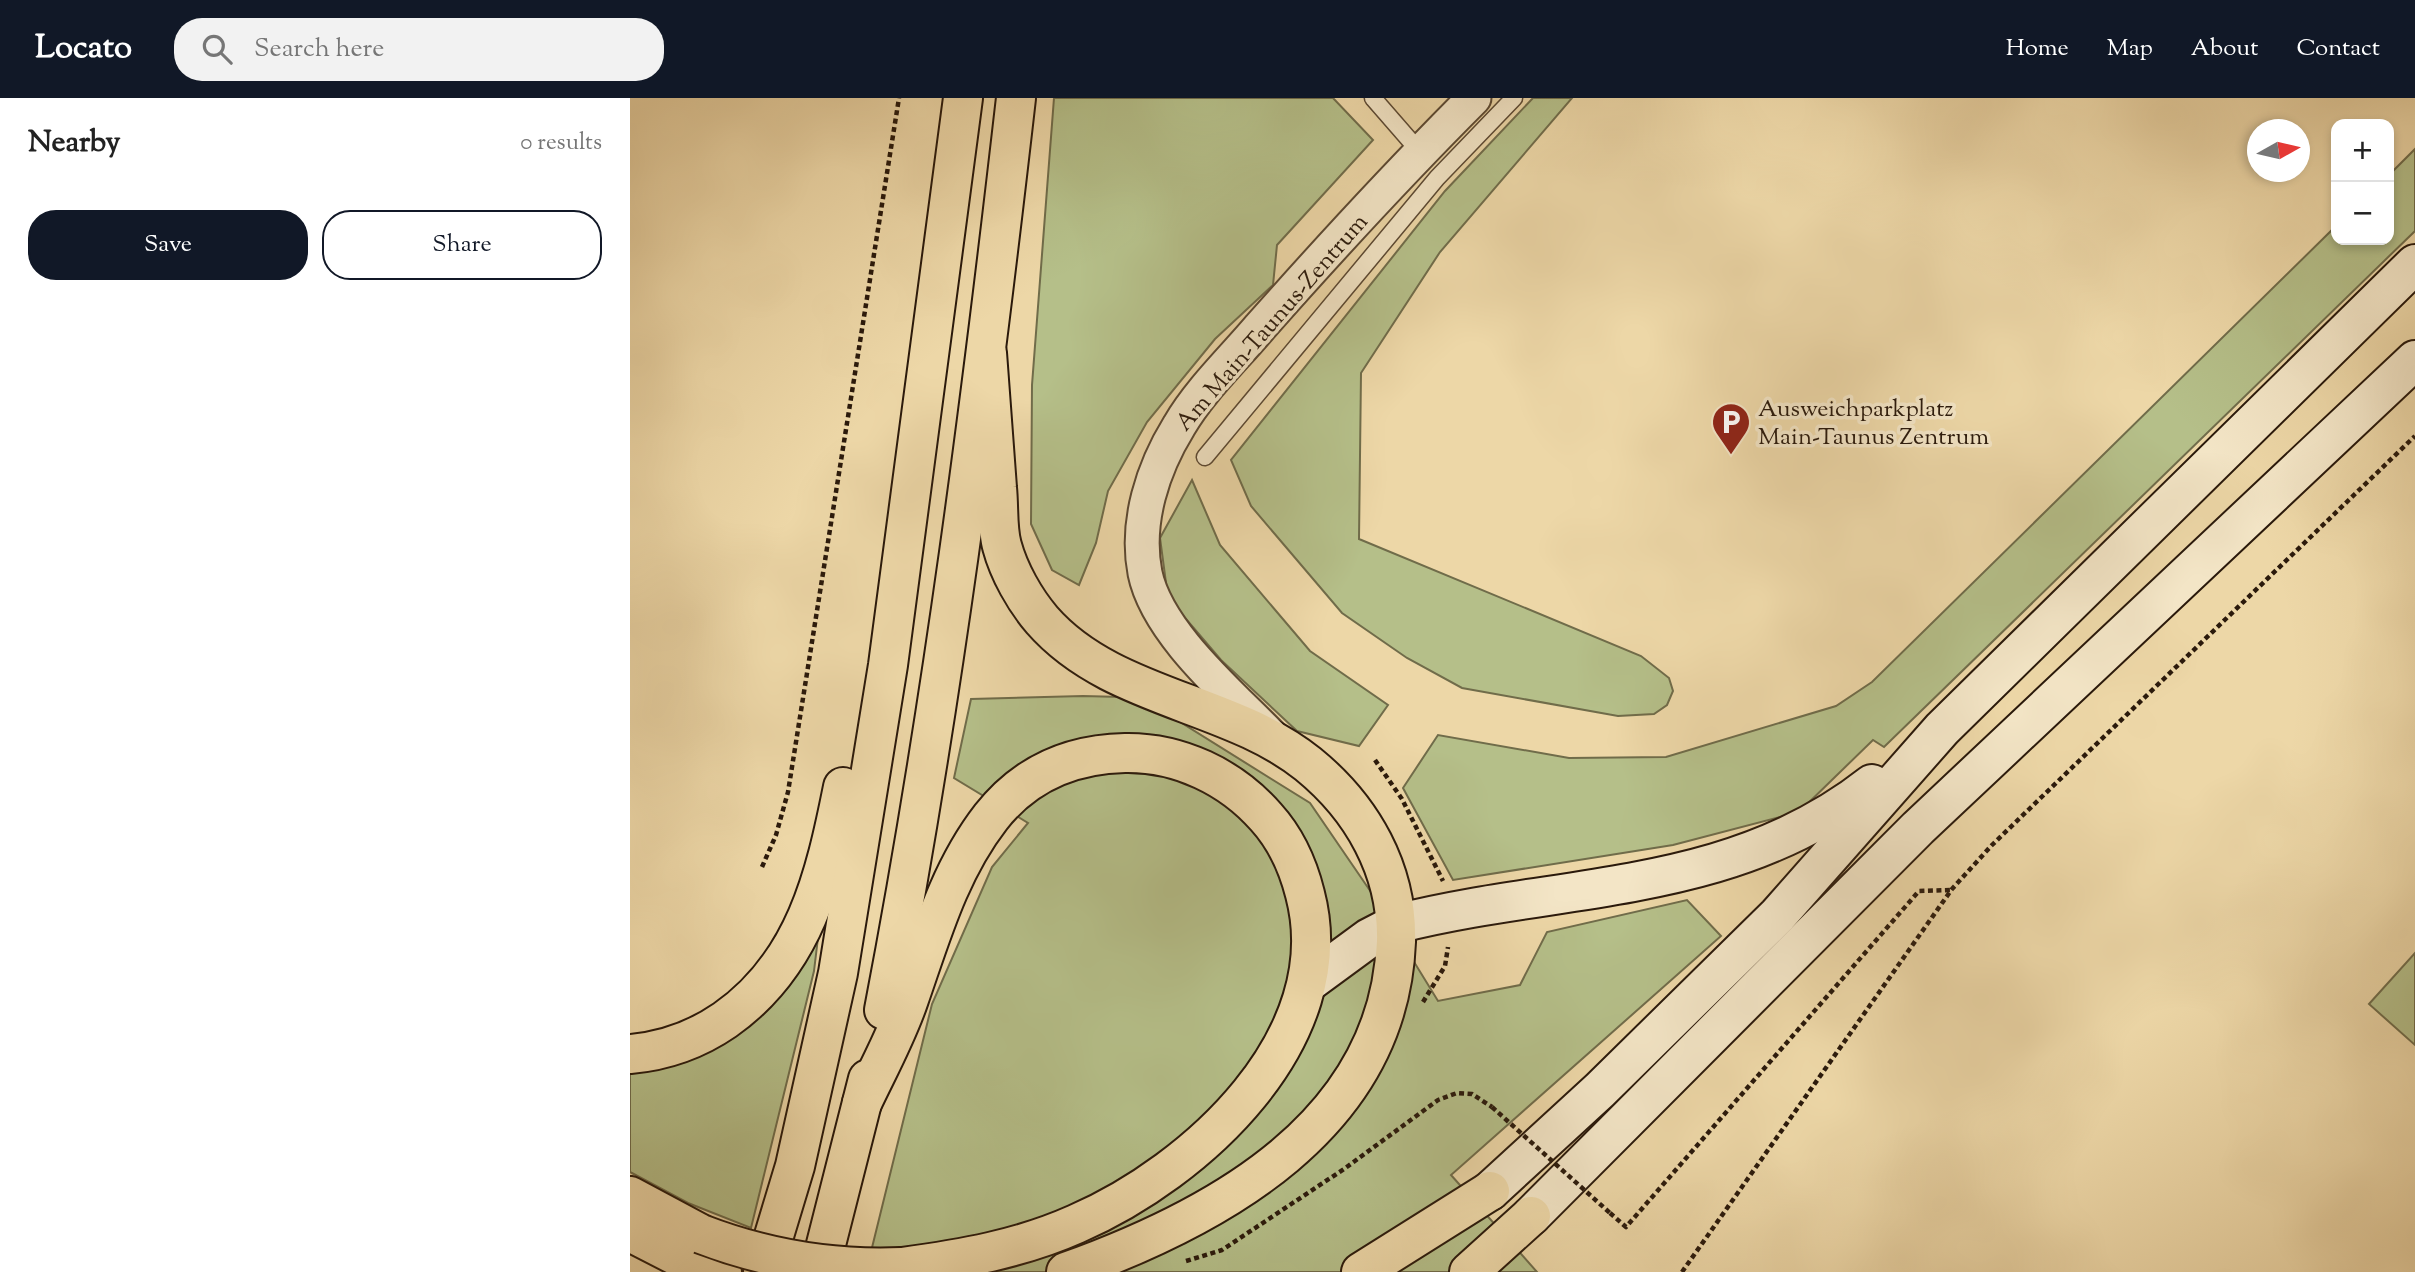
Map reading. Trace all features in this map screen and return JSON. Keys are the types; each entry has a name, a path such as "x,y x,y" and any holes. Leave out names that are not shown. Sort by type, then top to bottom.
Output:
{"highway":[{"path":"764,1272 794,1166 838,973 888,665 964,98"},
{"path":"818,1272 880,1028 904,898 987,353 1016,98"},
{"path":"987,353 1002,545 1018,584 1043,621 1110,672 1279,744 1344,796 1375,842 1392,892 1396,924 1391,991 1378,1033 1359,1071 1319,1123 1284,1157 1188,1222 1130,1249 1066,1272"},
{"path":"630,1054 693,1040 716,1026 764,988 783,965 801,935 818,894 852,746 888,665"},
{"path":"630,1232 705,1256 749,1250 807,1264 902,1267 968,1258 1039,1239 1080,1223 1142,1189 1182,1160 1246,1097 1275,1058 1298,1017 1309,982 1313,951 1311,922 1301,875 1274,825 1247,795 1196,766 1167,758 1134,753 1076,758 1037,775 991,816 938,912 902,1018 862,1103"},
{"path":"1361,1272 1490,1191"},
{"path":"630,1196 705,1256"},
{"path":"1469,1272 1531,1216"}],"main road":[{"path":"1490,1191 1600,1090 1778,915 1942,729 2415,264"},
{"path":"1531,1216 1918,828 2415,360"},
{"path":"1309,982 1369,938 1396,924 1651,880 1775,844 1823,820 1942,729"}],"street":[{"name":"Am Main-Taunus-Zentrum","path":"1279,744 1181,640 1158,605 1145,574 1142,531 1150,493 1163,456 1180,424 1195,404 1293,290 1420,152 1474,98"}],"lane":[{"path":"1373,98 1420,152"},
{"path":"1384,111 1396,98"},
{"path":"1205,457 1437,178 1514,98"}],"path":[{"path":"762,867 776,835 788,792 900,98"},
{"path":"1682,1272 1952,890 1992,845 2415,436"},
{"path":"1184,1262 1223,1250 1344,1169 1438,1100 1457,1093 1472,1094 1492,1107 1626,1227 1919,891 1952,890"}],"green space":[{"path":"1054,98 1333,98 1373,140 1277,245 1273,285 1215,339 1147,422 1108,491 1096,543 1079,585 1052,570 1031,524 1032,385"},
{"path":"1533,98 1572,98 1440,252 1361,373 1359,539 1641,656 1669,678 1673,691 1667,705 1654,714 1618,716 1462,688 1407,658 1342,613 1251,506 1231,460 1445,191"},
{"path":"2415,149 2415,231 1884,747 1873,740 1799,812 1673,845 1453,880 1403,788 1438,735 1569,758 1666,757 1836,706 1872,682 2331,231 2331,245 2394,245 2394,170"},
{"path":"1192,480 1220,545 1310,651 1388,705 1359,746 1297,731 1221,660 1168,598 1160,538"},
{"path":"1122,697 1164,712 1310,803 1373,895 1438,1001 1520,985 1547,932 1687,900 1721,936 1451,1175 1537,1272 866,1272 932,1004 992,867 1028,823 954,778 971,699"},
{"path":"820,921 814,971 751,1228 688,1203 630,1172 630,1066 636,1066"},
{"path":"2415,953 2415,1045 2369,1004"}],"place":[{"name":"Ausweichparkplatz Main-Taunus Zentrum","path":"1731,456"}]}
